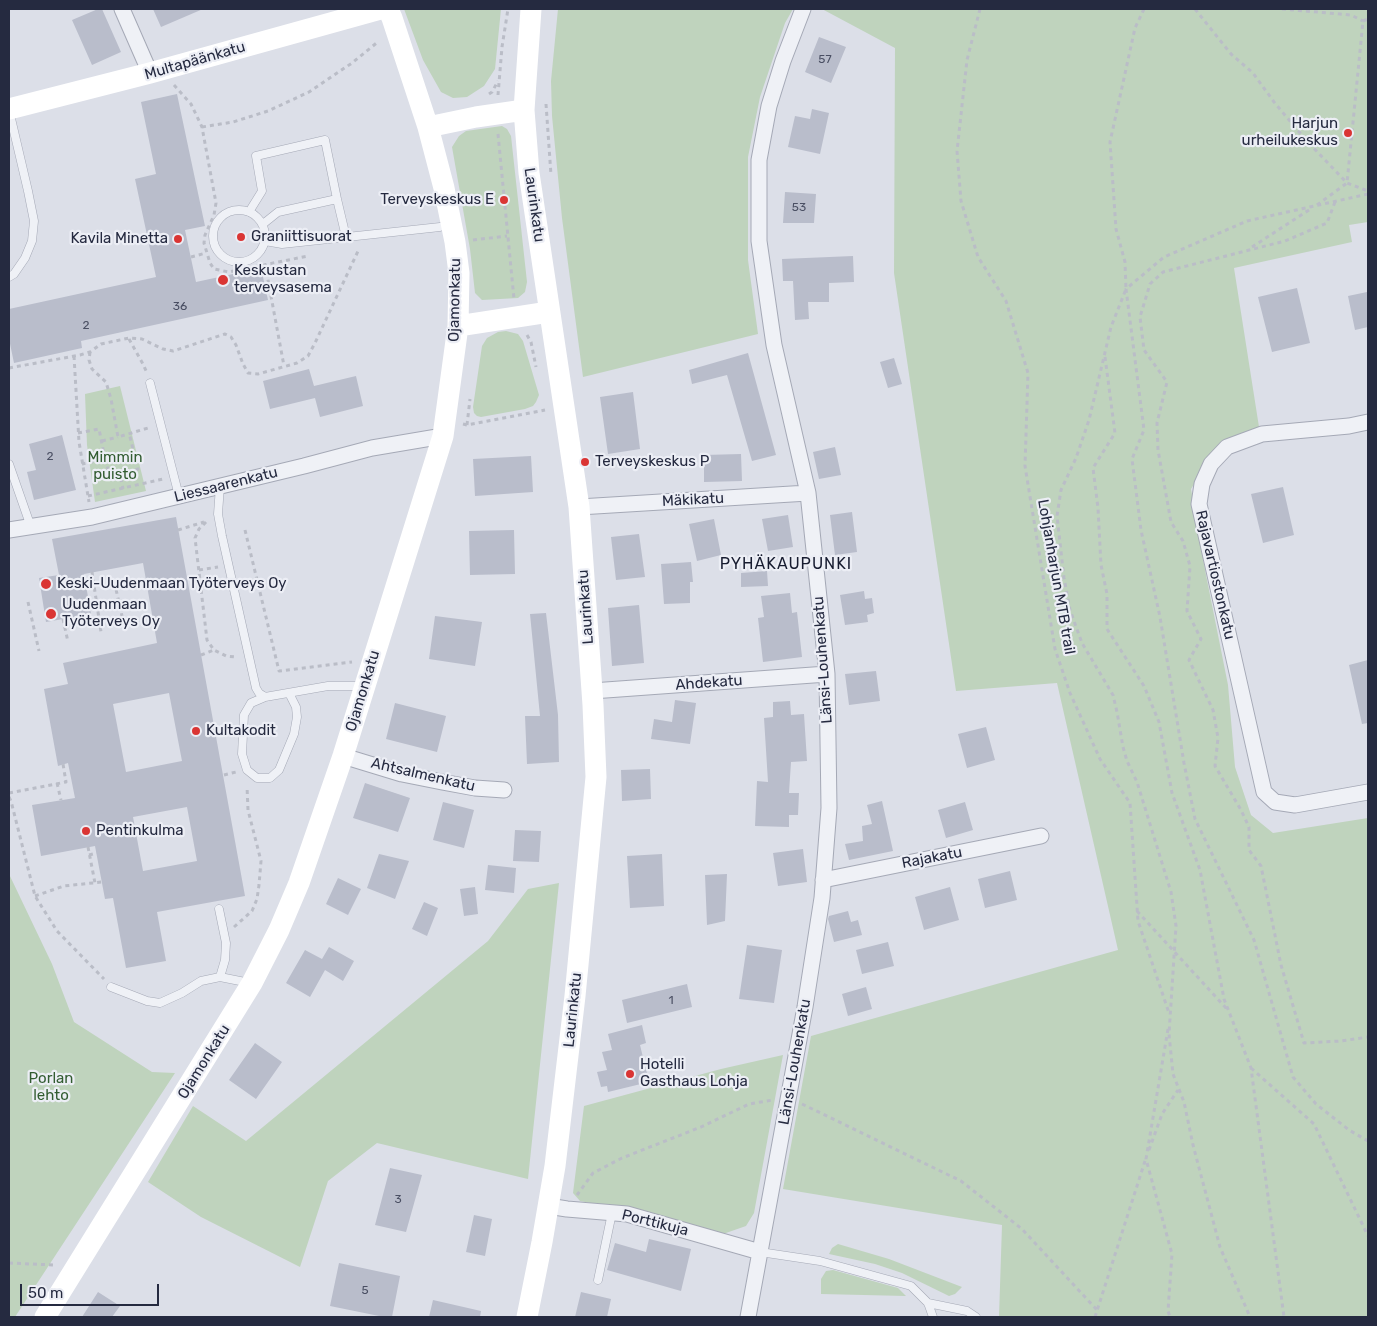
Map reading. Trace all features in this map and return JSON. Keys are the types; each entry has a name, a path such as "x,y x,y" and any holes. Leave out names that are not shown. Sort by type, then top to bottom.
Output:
{"street":[{"path":"122,9 150,73"},
{"name":"Multapäänkatu","path":"9,110 380,9"},
{"name":"Ojamonkatu","path":"45,1317 252,983 279,930 298,883 343,756 444,428 458,326 459,273 444,188 428,127 388,9"},
{"name":"Laurinkatu","path":"527,1317 542,1242 557,1208 555,1166 576,996 596,777 579,507 529,173 524,110 531,9"},
{"name":"Länsi-Louhenkatu","path":"748,1317 805,1007 824,880 830,808 827,674 808,493 774,345 759,241 759,160 769,106 783,61 803,9"},
{"path":"428,127 491,105 524,110"},
{"path":"458,326 549,312"},
{"name":"Rajavartiostonkatu","path":"1368,422 1349,426 1262,434 1227,447 1211,464 1202,484 1199,504 1264,792 1275,802 1295,805 1368,792"},
{"name":"Liessaarenkatu","path":"9,530 92,517 372,448 444,428"},
{"name":"Mäkikatu","path":"579,507 808,493"},
{"name":"Ahdekatu","path":"592,691 827,674"},
{"name":"Ahtsalmenkatu","path":"343,756 402,774 475,788 504,790"},
{"name":"Rajakatu","path":"824,880 1041,836"},
{"name":"Porttikuja","path":"557,1208 627,1214 760,1252"}],"lane":[{"path":"9,110 34,221 32,241 25,258 14,274 9,277"},
{"path":"249,212 262,191 256,156 325,140 346,237"},
{"path":"263,224 278,212 337,199"},
{"path":"232,210 249,212 263,224 266,232 265,241 257,256 250,260 241,263 232,262 218,252 214,245 214,228 218,220 232,210"},
{"path":"265,241 282,244 440,227 450,224"},
{"path":"150,383 179,496"},
{"path":"9,464 32,527"},
{"path":"220,486 218,514 249,659 256,688 259,694 265,696"},
{"path":"290,693 298,717 294,734 279,770 270,778 257,778 247,770 242,754 244,715 250,704 265,696 328,686 364,686"},
{"path":"219,909 226,943 225,960 220,977"},
{"path":"111,987 146,1001 160,1003 182,994 201,981 220,977 252,983"},
{"path":"598,1280 612,1213"},
{"path":"760,1252 820,1261 911,1286 928,1304 933,1317"},
{"path":"928,1304 967,1311 976,1317"}],"path":[{"path":"491,105 499,80 508,9"},
{"name":"Lohjanharjun MTB trail","path":"980,9 967,60 957,151 961,201 978,257 1006,300 1028,373 1025,466 1054,649 1070,693 1100,759 1130,803 1138,921 1170,1016 1146,1159 1172,1254 1168,1311 1170,1317"},
{"path":"1144,9 1135,28 1110,142 1116,229 1125,262 1126,289 1111,327 1090,420 1076,458 1061,490 1058,516 1064,578 1070,610 1082,643 1113,696 1127,761 1137,782 1171,892 1176,926 1169,1034 1173,1074 1184,1102 1193,1145 1220,1247 1250,1317"},
{"path":"1195,9 1231,54 1253,73 1305,139 1347,183 1368,191"},
{"path":"1282,9 1351,15 1363,21 1368,19"},
{"path":"1347,183 1363,21"},
{"path":"202,127 233,122 268,111 309,92 352,63 384,37"},
{"path":"499,80 492,92 491,105 517,328 527,335 531,342 537,371"},
{"path":"1250,249 1347,183"},
{"path":"9,368 90,352 101,344 129,338 142,339 163,350 173,351 225,334 231,337 236,345 248,372 258,374 297,363 308,356 359,248"},
{"path":"191,257 206,253"},
{"path":"265,264 284,366"},
{"path":"129,338 144,364 150,383"},
{"path":"90,352 89,360 92,369 106,382 118,436"},
{"path":"1105,355 1115,433 1093,468 1098,508 1101,565 1107,594 1107,628 1144,686 1159,722 1172,793 1200,870 1224,999 1251,1068 1284,1317"},
{"path":"74,356 78,433 92,517"},
{"path":"467,425 470,398"},
{"path":"444,428 545,410 543,401"},
{"path":"102,441 161,424"},
{"path":"78,433 99,428 110,476 138,469 129,433"},
{"path":"82,464 105,459"},
{"path":"120,474 123,488"},
{"path":"88,496 174,476"},
{"path":"178,530 205,522 218,514"},
{"path":"205,522 195,538 207,640 214,650 226,656 249,659"},
{"path":"244,530 279,671 361,661"},
{"path":"92,572 101,632"},
{"path":"124,625 115,585 145,579"},
{"path":"28,602 39,651"},
{"path":"63,619 68,642"},
{"path":"201,655 214,650"},
{"path":"9,793 66,782 63,764"},
{"path":"226,943 234,927 252,911 258,892 261,862 248,810 247,770"},
{"path":"58,783 61,800"},
{"path":"9,797 35,896 57,931 111,987"},
{"path":"88,847 95,883"},
{"path":"89,855 97,854"},
{"path":"35,896 64,886 102,882"},
{"path":"1137,911 1228,1010"},
{"path":"1292,1000 1304,1043 1341,1042 1368,1037"},
{"path":"1251,1068 1314,1124 1368,1236"},
{"path":"1095,1317 1162,1114 1178,1090"},
{"path":"557,1208 593,1174 622,1158 701,1127 749,1104 788,1098 961,1181 1022,1229 1097,1310"},
{"path":"9,1263 60,1265"}],"green space":[{"path":"404,9 501,9 495,69 484,86 467,97 453,98 441,92 423,60"},
{"path":"558,9 793,9 785,23 760,97 748,157 748,260 758,334 583,377 562,218 552,116 551,81"},
{"path":"822,9 1368,9 1368,222 1349,225 1352,242 1234,268 1259,427 1220,443 1191,489 1228,685 1235,767 1251,815 1273,833 1368,818 1368,1317 999,1317 1002,1225 783,1189 811,1036 1118,950 1057,683 956,691 894,273 895,48"},
{"path":"502,126 507,129 511,136 527,282 525,292 518,298 482,300 475,293 470,249 452,147 459,136 466,131"},
{"path":"506,331 518,334 523,341 539,395 533,406 525,409 481,417 477,416 474,413 473,407 482,346 487,338 498,332"},
{"name":"Mimmin puisto","path":"120,386 146,491 95,502 87,445 85,394"},
{"name":"Porlan lehto","path":"9,874 52,964 74,1022 152,1072 175,1073 15,1317 9,1317"},
{"path":"559,883 528,1179 377,1143 328,1181 300,1267 201,1217 148,1182 193,1106 246,1141 488,941 528,889"},
{"path":"783,1055 754,1213 746,1226 723,1234 657,1216 580,1201 573,1193 584,1106 721,1069"},
{"path":"838,1244 889,1259 962,1287 955,1294 949,1296 902,1273 875,1264 829,1254 832,1248"},
{"path":"833,1270 898,1288 906,1296 821,1294 821,1279 826,1271"}],"building":[{"path":"102,9 121,52 92,65 72,20"},
{"path":"153,9 203,9 161,27"},
{"path":"819,37 846,47 831,83 805,72"},
{"path":"177,94 205,226 185,230 196,282 261,268 268,300 81,341 82,348 14,363 9,339 9,309 156,277 135,179 156,174 141,102"},
{"path":"812,109 829,113 820,154 788,147 795,116 810,119"},
{"path":"785,192 816,194 814,223 783,223"},
{"path":"853,256 854,282 829,283 829,302 808,302 809,319 795,320 793,281 783,281 782,259"},
{"path":"1297,288 1310,343 1272,352 1258,297"},
{"path":"1367,292 1368,327 1355,330 1348,296"},
{"path":"748,353 776,455 752,461 727,375 692,384 689,370"},
{"path":"894,358 902,384 888,388 880,362"},
{"path":"309,369 314,386 356,376 363,406 320,417 315,398 270,409 263,381"},
{"path":"633,392 640,449 608,454 600,397"},
{"path":"62,435 76,490 34,500 27,472 36,470 29,444"},
{"path":"835,447 841,475 819,479 813,452"},
{"path":"741,454 742,481 704,482 704,455"},
{"path":"531,456 533,492 475,496 473,459"},
{"path":"1283,487 1294,535 1263,543 1251,494"},
{"path":"852,512 857,552 835,555 830,515"},
{"path":"788,515 793,547 768,551 762,519"},
{"path":"176,517 245,896 157,912 166,961 126,968 113,898 105,899 95,846 41,856 32,805 75,798 68,763 58,766 44,689 68,684 63,663 157,643 143,563 84,574 91,614 46,622 39,578 59,575 52,539","holes":["169,693 182,761 126,772 113,704","187,807 197,861 143,871 133,817"]},
{"path":"714,519 721,555 697,561 689,524"},
{"path":"514,530 515,574 470,575 469,531"},
{"path":"639,534 645,577 616,580 611,537"},
{"path":"691,562 693,582 690,582 690,603 664,604 661,564"},
{"path":"767,571 768,586 741,587 741,573"},
{"path":"864,591 865,599 872,598 874,613 867,615 868,622 845,625 840,595"},
{"path":"790,593 792,613 797,612 802,657 763,662 758,618 764,617 761,596"},
{"path":"639,605 644,663 612,666 608,608"},
{"path":"546,613 558,715 559,762 527,764 525,716 540,716 530,614"},
{"path":"435,616 482,622 475,666 429,659"},
{"path":"1368,660 1368,723 1362,724 1349,665"},
{"path":"876,671 880,701 849,705 845,674"},
{"path":"675,700 696,703 690,744 651,739 654,719 672,722"},
{"path":"790,701 791,715 804,714 807,761 791,762 789,793 799,793 798,815 789,815 789,827 755,826 757,781 768,782 764,718 773,717 773,702"},
{"path":"395,703 446,716 437,752 386,739"},
{"path":"986,727 995,760 967,768 958,734"},
{"path":"650,769 651,799 622,801 621,770"},
{"path":"365,783 410,798 398,832 353,818"},
{"path":"882,801 893,851 849,860 845,844 863,841 862,826 872,824 867,805"},
{"path":"443,802 474,810 464,848 433,840"},
{"path":"965,802 973,830 946,838 938,810"},
{"path":"515,830 541,831 539,862 513,861"},
{"path":"803,849 807,882 778,886 773,853"},
{"path":"379,854 409,861 395,899 367,888"},
{"path":"662,854 664,906 630,908 627,856"},
{"path":"488,865 516,868 514,893 485,890"},
{"path":"1010,871 1017,900 985,908 978,879"},
{"path":"727,874 725,921 707,925 705,875"},
{"path":"338,878 361,889 348,915 326,904"},
{"path":"475,887 478,914 464,916 460,889"},
{"path":"950,887 959,920 924,930 915,897"},
{"path":"424,902 438,908 427,936 412,929"},
{"path":"848,911 851,922 858,920 862,935 834,942 828,919 829,916"},
{"path":"888,942 894,966 862,974 856,950"},
{"path":"747,945 782,950 774,1003 739,999"},
{"path":"329,947 354,961 343,981 325,970 310,997 286,983 305,950 322,959"},
{"path":"687,984 692,1007 627,1023 622,1000"},
{"path":"866,987 872,1009 848,1016 842,994"},
{"path":"642,1025 646,1043 640,1045 649,1082 608,1092 607,1086 601,1087 597,1072 607,1070 602,1052 612,1050 608,1034"},
{"path":"255,1043 282,1062 256,1099 229,1080"},
{"path":"390,1168 422,1175 406,1232 375,1225"},
{"path":"474,1215 492,1219 485,1256 466,1252"},
{"path":"649,1239 691,1249 681,1291 607,1270 615,1243 646,1252"},
{"path":"339,1263 400,1276 392,1317 330,1306"},
{"path":"98,1292 120,1306 112,1317 82,1317"},
{"path":"581,1292 611,1299 607,1317 575,1317"},
{"path":"433,1300 481,1311 480,1317 429,1317"}],"place":[{"name":"Harjun urheilukeskus","path":"1348,133"},
{"name":"Terveyskeskus E","path":"504,200"},
{"name":"Graniittisuorat","path":"241,237"},
{"name":"Kavila Minetta","path":"178,239"},
{"name":"Keskustan terveysasema","path":"223,280"},
{"name":"Terveyskeskus P","path":"585,462"},
{"name":"Keski-Uudenmaan Työterveys Oy","path":"46,584"},
{"name":"Uudenmaan Työterveys Oy","path":"51,614"},
{"name":"Kultakodit","path":"196,731"},
{"name":"Pentinkulma","path":"86,831"},
{"name":"Hotelli Gasthaus Lohja","path":"630,1074"}],"district":[{"name":"PYHÄKAUPUNKI","path":"786,564"}]}
